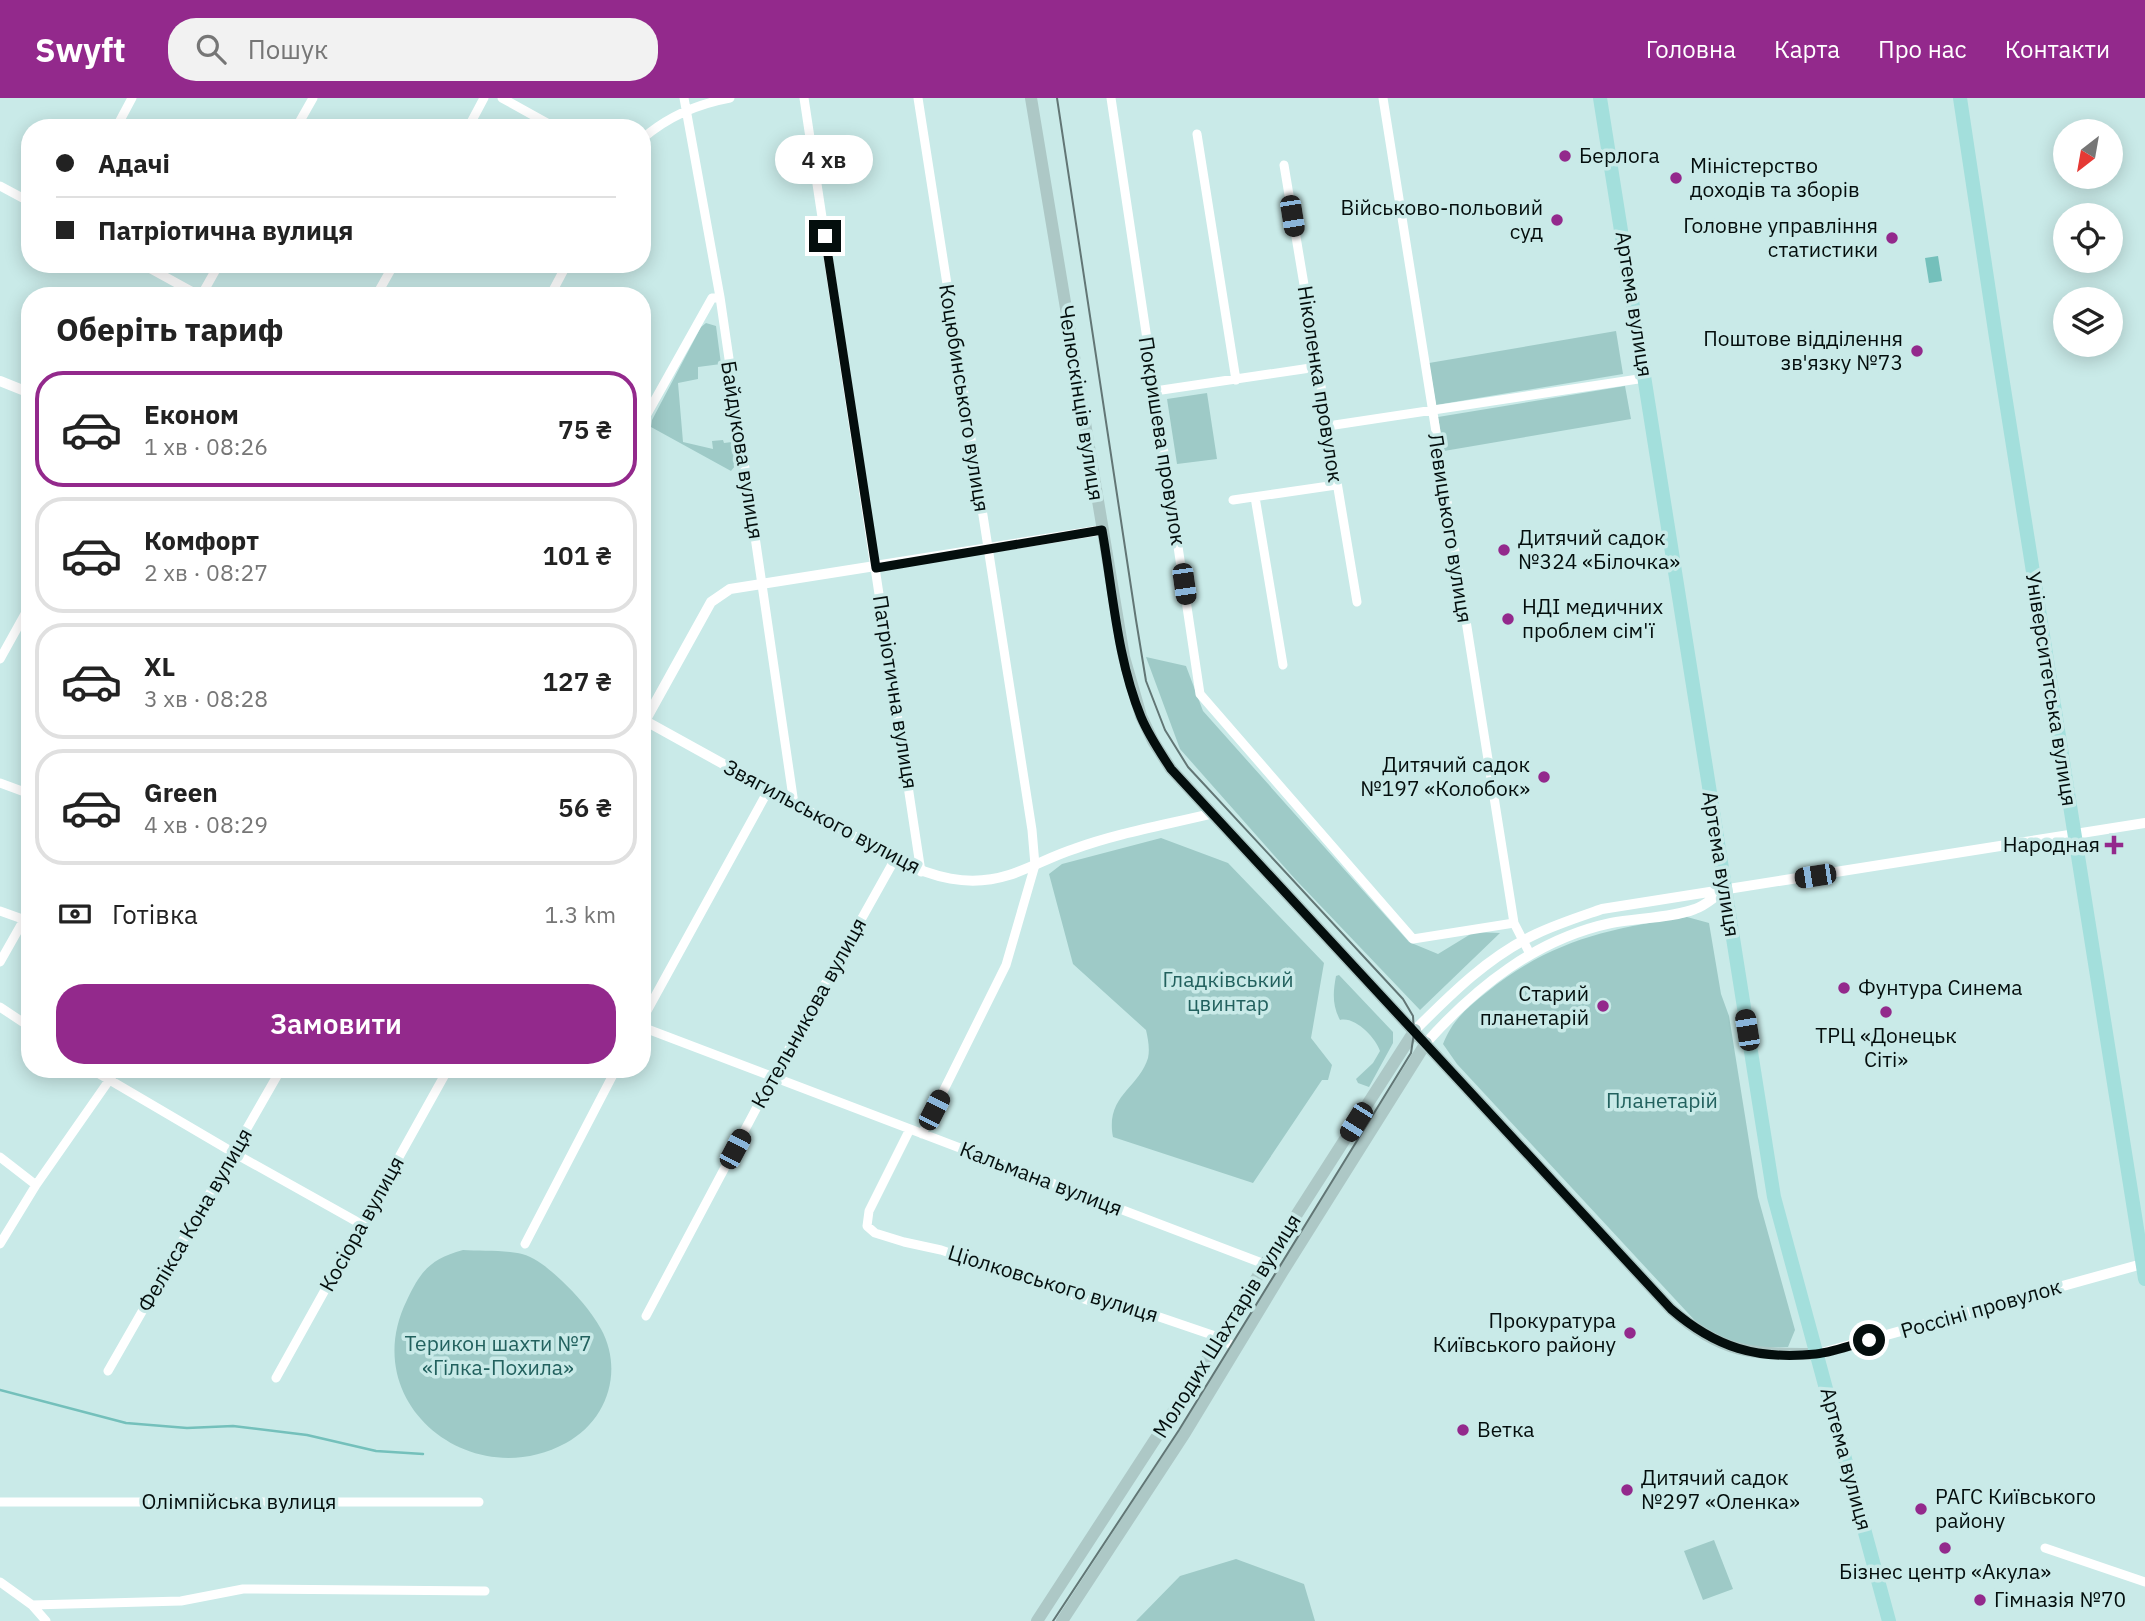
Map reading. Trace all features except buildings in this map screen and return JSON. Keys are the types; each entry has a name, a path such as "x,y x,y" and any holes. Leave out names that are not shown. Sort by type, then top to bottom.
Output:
{"main road":[{"name":"Челюскінців вулиця","path":"1031,98 1124,657 1141,716 1153,741 1171,769 1210,814 1415,1030 1671,1309 1689,1325 1719,1343 1743,1351 1818,1354"},
{"name":"Артема вулиця","path":"1600,98 1774,1197 1889,1621"},
{"name":"Університетська вулиця","path":"1960,98 2145,1279"},
{"name":"Молодих Шахтарів вулиця","path":"1037,1621 1221,1338 1265,1264 1415,1030"},
{"name":"Молодих Шахтарів вулиця","path":"1062,1621 1237,1349 1426,1043"}],"street":[{"path":"121,119 132,98"},
{"path":"301,119 313,98"},
{"path":"473,119 484,98"},
{"path":"502,98 540,119"},
{"name":"Байдукова вулиця","path":"684,98 720,297 794,804"},
{"path":"651,133 685,109 730,98"},
{"name":"Патріотична вулиця","path":"804,98 921,872"},
{"name":"Коцюбинського вулиця","path":"918,98 1032,830 1035,864"},
{"name":"Покришева провулок","path":"1111,98 1200,694 1413,939 1514,923"},
{"name":"Левицького вулиця","path":"1383,98 1514,923 1530,954"},
{"path":"1197,134 1236,380"},
{"name":"Ніколенка провулок","path":"1283,166 1357,602"},
{"path":"0,186 21,197"},
{"path":"159,273 184,287"},
{"path":"651,408 712,298 720,297"},
{"path":"1155,391 1317,367"},
{"path":"1328,426 1645,378"},
{"path":"0,381 21,389"},
{"path":"1233,500 1336,485"},
{"path":"1255,498 1283,665"},
{"path":"651,708 711,602 730,589 876,568 1102,530"},
{"path":"0,659 21,621"},
{"name":"Звягильського вулиця","path":"651,726 895,859 921,872 943,878 963,881 1010,875 1075,848 1210,814"},
{"path":"0,783 21,791"},
{"path":"651,1004 768,789"},
{"path":"1415,1030 1472,976 1523,941 1569,920 1602,909 2145,823"},
{"name":"Котельникова вулиця","path":"646,1317 773,1077 895,859"},
{"path":"922,1134 1006,965 1035,864"},
{"path":"1426,1043 1470,998 1507,968 1530,954 1599,926 1697,909 1725,890"},
{"path":"0,911 21,918"},
{"path":"0,962 21,929"},
{"path":"0,1007 21,1021"},
{"name":"Кальмана вулиця","path":"651,1030 1283,1271"},
{"path":"103,1078 361,1224"},
{"path":"0,1244 36,1185 111,1078"},
{"name":"Фелікса Кона вулиця","path":"108,1371 276,1078"},
{"name":"Косіора вулиця","path":"276,1378 443,1078"},
{"path":"525,1244 611,1078"},
{"name":"Ціолковського вулиця","path":"910,1129 869,1211 867,1226 875,1233 942,1250 1090,1301 1133,1308 1221,1338 1237,1349"},
{"path":"0,1157 36,1185"},
{"name":"Россіні провулок","path":"1818,1354 2144,1264"},
{"name":"Олімпійська вулиця","path":"0,1502 479,1502"},
{"path":"2045,1548 2145,1582"},
{"path":"0,1582 32,1605 46,1621"},
{"path":"32,1605 181,1601 243,1589 485,1591"}],"green space":[{"path":"706,323 716,326 721,364 698,367 698,379 678,383 683,442 713,449 712,441 732,442 735,466 731,471 651,427 652,420 701,327"},
{"path":"1616,331 1623,374 1436,405 1429,363"},
{"path":"1625,386 1631,419 1444,451 1438,417"},
{"path":"1207,393 1217,459 1177,464 1167,399"},
{"path":"1146,657 1186,666 1203,711 1409,942 1438,954 1474,932 1500,933 1420,1010 1295,879 1180,749"},
{"name":"Гладківський цвинтар","path":"1161,838 1228,863 1324,963 1311,1038 1332,1065 1328,1080 1322,1080 1253,1183 1113,1137 1112,1123 1118,1102 1138,1077 1148,1058 1146,1030 1073,964 1049,874 1062,864"},
{"name":"Планетарій","path":"1687,917 1709,923 1721,994 1729,1016 1758,1197 1795,1330 1788,1347 1749,1348 1699,1325 1457,1064 1443,1044 1451,1028 1467,1009 1534,960 1606,932"},
{"path":"1339,975 1393,1032 1393,1043 1369,1087 1358,1083 1356,1079 1373,1063 1380,1051 1364,1029 1352,1021 1340,1020 1334,998 1336,976"},
{"name":"Терикон шахти №7 «Гілка-Похила»","path":"463,1250 509,1252 533,1258 572,1291 601,1329 611,1361 608,1394 592,1422 566,1443 530,1456 494,1457 460,1448 432,1430 410,1404 397,1373 395,1338 407,1300 428,1267 443,1257"},
{"path":"1714,1540 1733,1589 1703,1600 1684,1551"},
{"path":"1236,1559 1304,1584 1315,1621 1136,1621 1180,1576"}],"shaded area":[{"path":"1938,256 1942,281 1929,283 1925,258"}],"waterway":[{"path":"0,1390 126,1423 187,1428 233,1426 307,1435 376,1451 423,1454"}],"tram line":[{"path":"1053,1621 1179,1430 1411,1053 1414,1033 1413,1016 1403,999 1188,767 1165,730 1146,681 1057,98"}],"place":[{"name":"Берлога","path":"1565,156"},
{"name":"Міністерство доходів та зборів","path":"1676,178"},
{"name":"Військово-польовий суд","path":"1557,220"},
{"name":"Головне управління статистики","path":"1892,238"},
{"name":"Поштове відділення зв'язку №73","path":"1917,351"},
{"name":"Дитячий садок №324 «Білочка»","path":"1504,550"},
{"name":"НДІ медичних проблем сім'ї","path":"1508,619"},
{"name":"Дитячий садок №197 «Колобок»","path":"1544,777"},
{"name":"Народная","path":"2114,845"},
{"name":"Фунтура Синема","path":"1844,988"},
{"name":"Старий планетарій","path":"1603,1006"},
{"name":"ТРЦ «Донецьк Сіті»","path":"1886,1012"},
{"name":"Прокуратура Київського району","path":"1630,1333"},
{"name":"Ветка","path":"1463,1430"},
{"name":"Дитячий садок №297 «Оленка»","path":"1627,1490"},
{"name":"РАГС Київського району","path":"1921,1509"},
{"name":"Бізнес центр «Акула»","path":"1945,1548"},
{"name":"Гімназія №70","path":"1980,1600"}],"route":[{"path":"825,236 876,568 1102,530 1132,691 1153,741 1171,769 1671,1309 1710,1338 1743,1351 1818,1354 1869,1340"}]}
